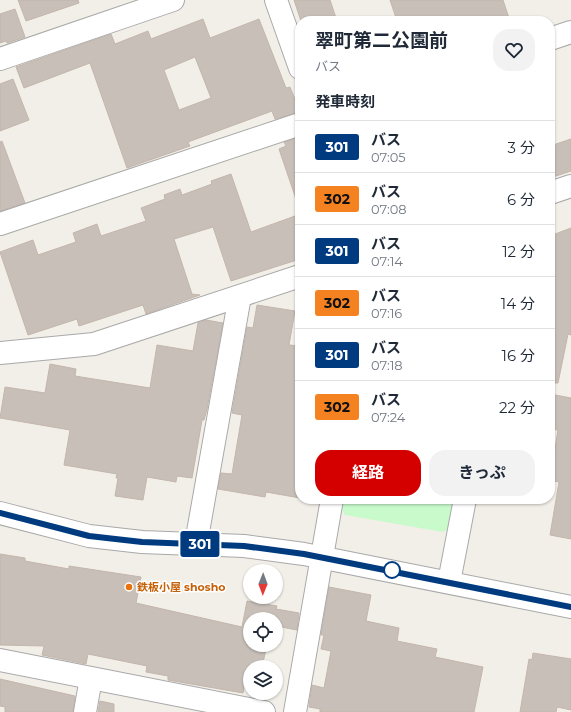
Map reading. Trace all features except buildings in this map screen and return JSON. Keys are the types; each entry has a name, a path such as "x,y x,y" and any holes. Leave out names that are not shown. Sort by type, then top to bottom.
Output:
{"street":[{"path":"0,60 173,0"},
{"path":"276,0 295,54"},
{"path":"555,37 571,32"},
{"path":"0,224 295,126"},
{"path":"555,191 571,186"},
{"path":"0,353 94,344 295,278"},
{"path":"196,543 240,296"},
{"path":"295,712 331,504"},
{"path":"449,582 464,504"},
{"path":"0,513 89,536 142,542 244,546 322,557 571,607"},
{"path":"0,660 264,712"},
{"path":"85,712 91,678"}],"green space":[{"path":"341,504 455,504 450,528 443,532 345,515 340,506"}],"bus line":[{"name":"301","path":"0,513 89,536 142,542 244,546 304,554 571,607"}],"place":[{"name":"鉄板小屋 shosho","path":"129,587"}]}
